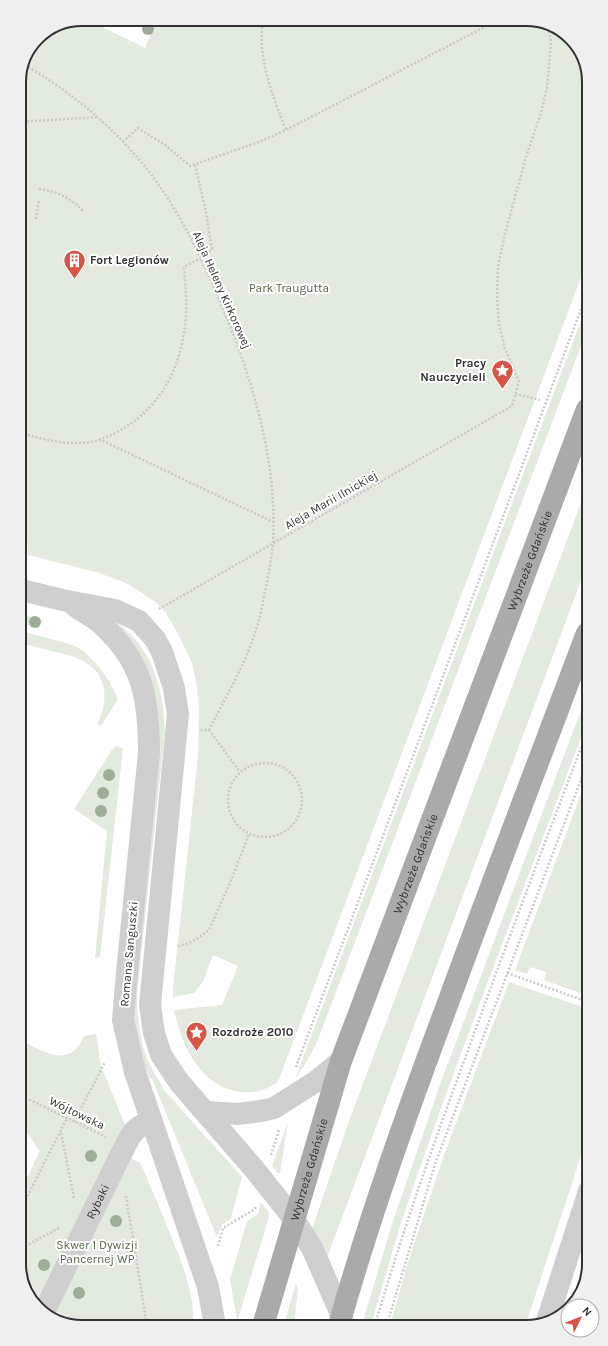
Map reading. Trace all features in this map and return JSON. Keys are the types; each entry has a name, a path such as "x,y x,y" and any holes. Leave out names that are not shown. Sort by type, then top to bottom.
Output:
{"main road":[{"name":"Wybrzeże Gdańskie","path":"265,1320 341,1061 582,422"},
{"path":"340,1320 374,1211 413,1098 582,646"}],"street":[{"name":"Romana Sanguszki","path":"26,592 67,602 115,610 139,621 155,639 162,652 174,688 178,714 150,1005 154,1033 161,1055 179,1082 264,1180 294,1219 312,1248 340,1320"},
{"name":"Romana Sanguszki","path":"67,602 99,622 123,646 138,673 144,690 149,720 149,753 123,1020 135,1072 208,1287 214,1320"},
{"path":"206,1112 238,1114 274,1108 315,1082 341,1061"},
{"name":"Rybaki","path":"46,1307 133,1132 140,1125 151,1121"},
{"path":"549,1315 582,1213"}],"path":[{"path":"262,26 263,58 266,75 286,130"},
{"path":"123,142 138,128 166,145 190,166 259,142 286,130 487,26"},
{"path":"540,400 516,394 519,381 505,349 499,324 497,296 498,266 506,230 547,88 551,42 549,31"},
{"name":"Aleja Heleny Kirkorowej","path":"28,67 70,94 97,117 123,142 158,183 172,205 201,258 225,313 244,364 258,414 269,463 273,504 273,544 266,589 256,633 242,665 209,730"},
{"path":"26,122 97,117"},
{"path":"26,435 49,441 66,443 81,443 99,439 116,433 147,411 161,395 170,380 178,358 182,340 186,316 184,267 212,250 206,212 195,164"},
{"path":"39,189 54,191 62,195 77,205 84,212"},
{"path":"36,219 39,200"},
{"path":"296,1067 582,307"},
{"name":"Aleja Marii Ilnickiej","path":"158,610 512,406 516,394"},
{"path":"99,439 273,522"},
{"path":"195,730 209,730 240,772"},
{"path":"377,1320 426,1164 497,969 582,748"},
{"path":"263,763 276,764 287,769 296,778 301,789 303,802 300,814 294,824 285,833 274,837 261,838 249,834 239,827 232,817 228,806 228,793 240,772 251,766 263,763"},
{"path":"388,1320 435,1164 582,777"},
{"path":"172,947 185,944 205,934 210,928 249,834"},
{"path":"507,974 582,1000"},
{"path":"74,1122 105,1062"},
{"name":"Wójtowska","path":"26,1098 125,1147"},
{"path":"26,1200 67,1118"},
{"path":"271,1157 280,1127"},
{"path":"60,1131 75,1204"},
{"path":"126,1195 146,1320"},
{"path":"218,1246 223,1228 255,1209 257,1202"}],"green space":[{"name":"Park Traugutta","path":"82,26 100,26 145,48 154,26 530,26 551,32 566,42 576,57 582,74 582,275 278,1082 266,1088 256,1092 238,1092 222,1087 211,1080 201,1071 193,1060 181,1035 174,1010 222,1005 238,966 213,955 203,982 194,993 173,997 198,756 199,709 197,687 192,663 166,613 156,602 126,583 96,572 28,555 26,536 26,78 30,60 42,42 60,30"},
{"path":"582,318 582,344 317,1042 306,1063 295,1079"},
{"path":"582,500 582,578 325,1263 312,1229 349,1121"},
{"path":"26,615 41,619 39,628 26,624"},
{"path":"111,619 125,629 146,654 158,682 164,714 165,731 137,993 140,1033 148,1060 163,1089 242,1177 231,1218 222,1225 217,1237 152,1079 150,1079 142,1059 132,1023 159,723 155,695"},
{"path":"26,632 73,645 85,652 99,667 109,681 118,699 101,726 97,724 104,706 105,696 101,679 90,665 68,655 26,644"},
{"path":"582,707 582,735 444,1099 400,1226 372,1320 363,1320 392,1224 441,1082"},
{"path":"116,746 123,748 100,957 95,958 107,831 74,809"},
{"path":"582,791 582,994 544,980 546,972 530,967 527,974 515,970"},
{"path":"509,982 582,1007 582,1152 527,1320 391,1320 408,1262 444,1155"},
{"name":"Skwer 1 Dywizji Pancernej WP","path":"96,1034 101,1066 126,1127 130,1158 141,1164 175,1245 185,1273 192,1301 192,1320 71,1319 57,1314 42,1304 37,1298 29,1282 26,1264 26,1180 40,1151 26,1132 26,1043 48,1053 65,1055 72,1052 78,1046 84,1036"},
{"path":"288,1122 280,1173 279,1174 272,1166"},
{"path":"261,1202 269,1213 269,1217 237,1319 230,1280 247,1221 258,1214"},
{"path":"296,1284 298,1289 295,1320 285,1320"}],"place":[{"name":"Fort Legionów","path":"74,280"},
{"name":"Pracy Nauczycieli","path":"502,390"},
{"name":"Rozdroże 2010","path":"197,1052"}]}
